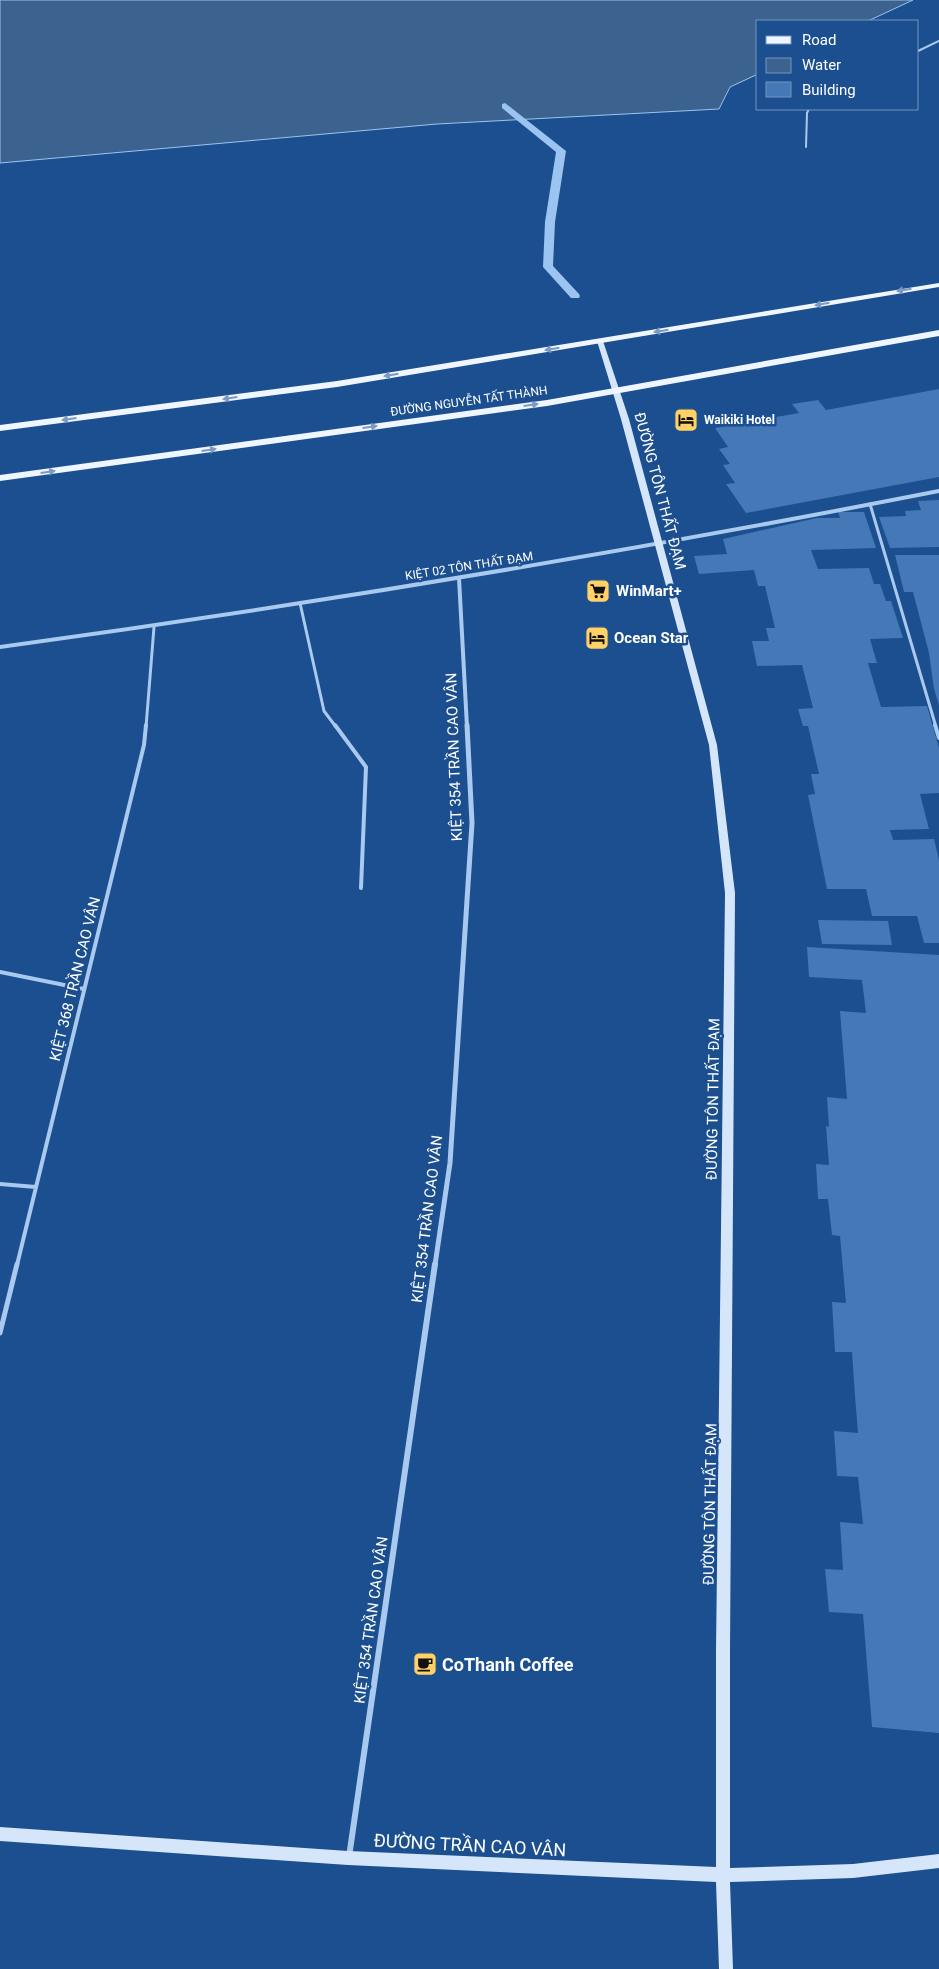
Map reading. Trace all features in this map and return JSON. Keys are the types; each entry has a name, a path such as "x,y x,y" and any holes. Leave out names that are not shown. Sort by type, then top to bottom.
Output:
{"main road":[{"path":"0,428 337,384 939,285"},
{"name":"ĐƯỜNG NGUYỄN TẤT THÀNH","path":"0,478 617,392 939,333"}],"street":[{"name":"ĐƯỜNG TÔN THẤT ĐẠM","path":"600,341 617,392 713,745 730,893 723,1874 726,1969"},
{"name":"KIỆT 02 TÔN THẤT ĐẠM","path":"0,647 154,627 659,545 939,491"},
{"name":"KIỆT 354 TRẦN CAO VÂN","path":"348,1858 450,1163 472,823 460,578"},
{"name":"ĐƯỜNG TRẦN CAO VÂN","path":"0,1834 348,1858 723,1874 853,1871 939,1861"}],"lane":[{"path":"919,51 939,41"},
{"path":"806,147 808,110"},
{"path":"870,504 939,738"},
{"path":"300,603 324,711 366,767 361,888"},
{"name":"KIỆT 368 TRẦN CAO VÂN","path":"0,1333 144,745 154,627"},
{"path":"0,972 84,989"},
{"path":"0,1184 36,1187"}],"water":[{"path":"0,0 913,0 870,20 756,20 756,75 730,87 719,109 437,124 0,163"}],"building":[{"path":"939,389 939,477 746,513 726,484 735,483 723,465 730,464 719,449 728,447 715,428 799,413 792,404 818,400 826,410"},
{"path":"939,500 939,547 890,548 879,517 906,516 905,511 921,510 918,501"},
{"path":"838,512 864,512 876,548 811,550 818,569 869,568 874,584 880,584 886,601 891,601 903,638 870,639 877,663 868,663 881,707 927,706 939,748 939,793 920,794 929,829 890,830 893,840 934,839 939,860 939,943 924,943 917,916 872,916 866,889 827,889 808,795 815,794 811,774 819,774 808,726 803,726 798,709 813,708 802,665 757,666 752,641 769,641 766,628 775,628 765,586 758,586 754,570 699,574 694,556 727,554 723,539 817,518 840,518"},
{"path":"895,555 939,555 939,705 934,689 929,653 913,592 904,592"},
{"path":"818,920 888,921 892,945 822,944"},
{"path":"807,947 939,955 939,1733 872,1727 863,1614 829,1612 825,1569 843,1570 840,1522 863,1524 858,1477 837,1476 834,1431 858,1433 852,1352 835,1352 832,1302 846,1303 840,1236 832,1235 828,1199 818,1199 816,1164 829,1165 826,1126 829,1127 827,1097 847,1099 840,1011 866,1013 862,980 809,977"}],"waterway":[{"path":"505,106 561,151 550,222 548,267 575,296"}],"place":[{"name":"Waikiki Hotel","path":"686,420"},
{"name":"WinMart+","path":"598,591"},
{"name":"Ocean Star","path":"597,638"},
{"name":"CoThanh Coffee","path":"425,1664"}]}
